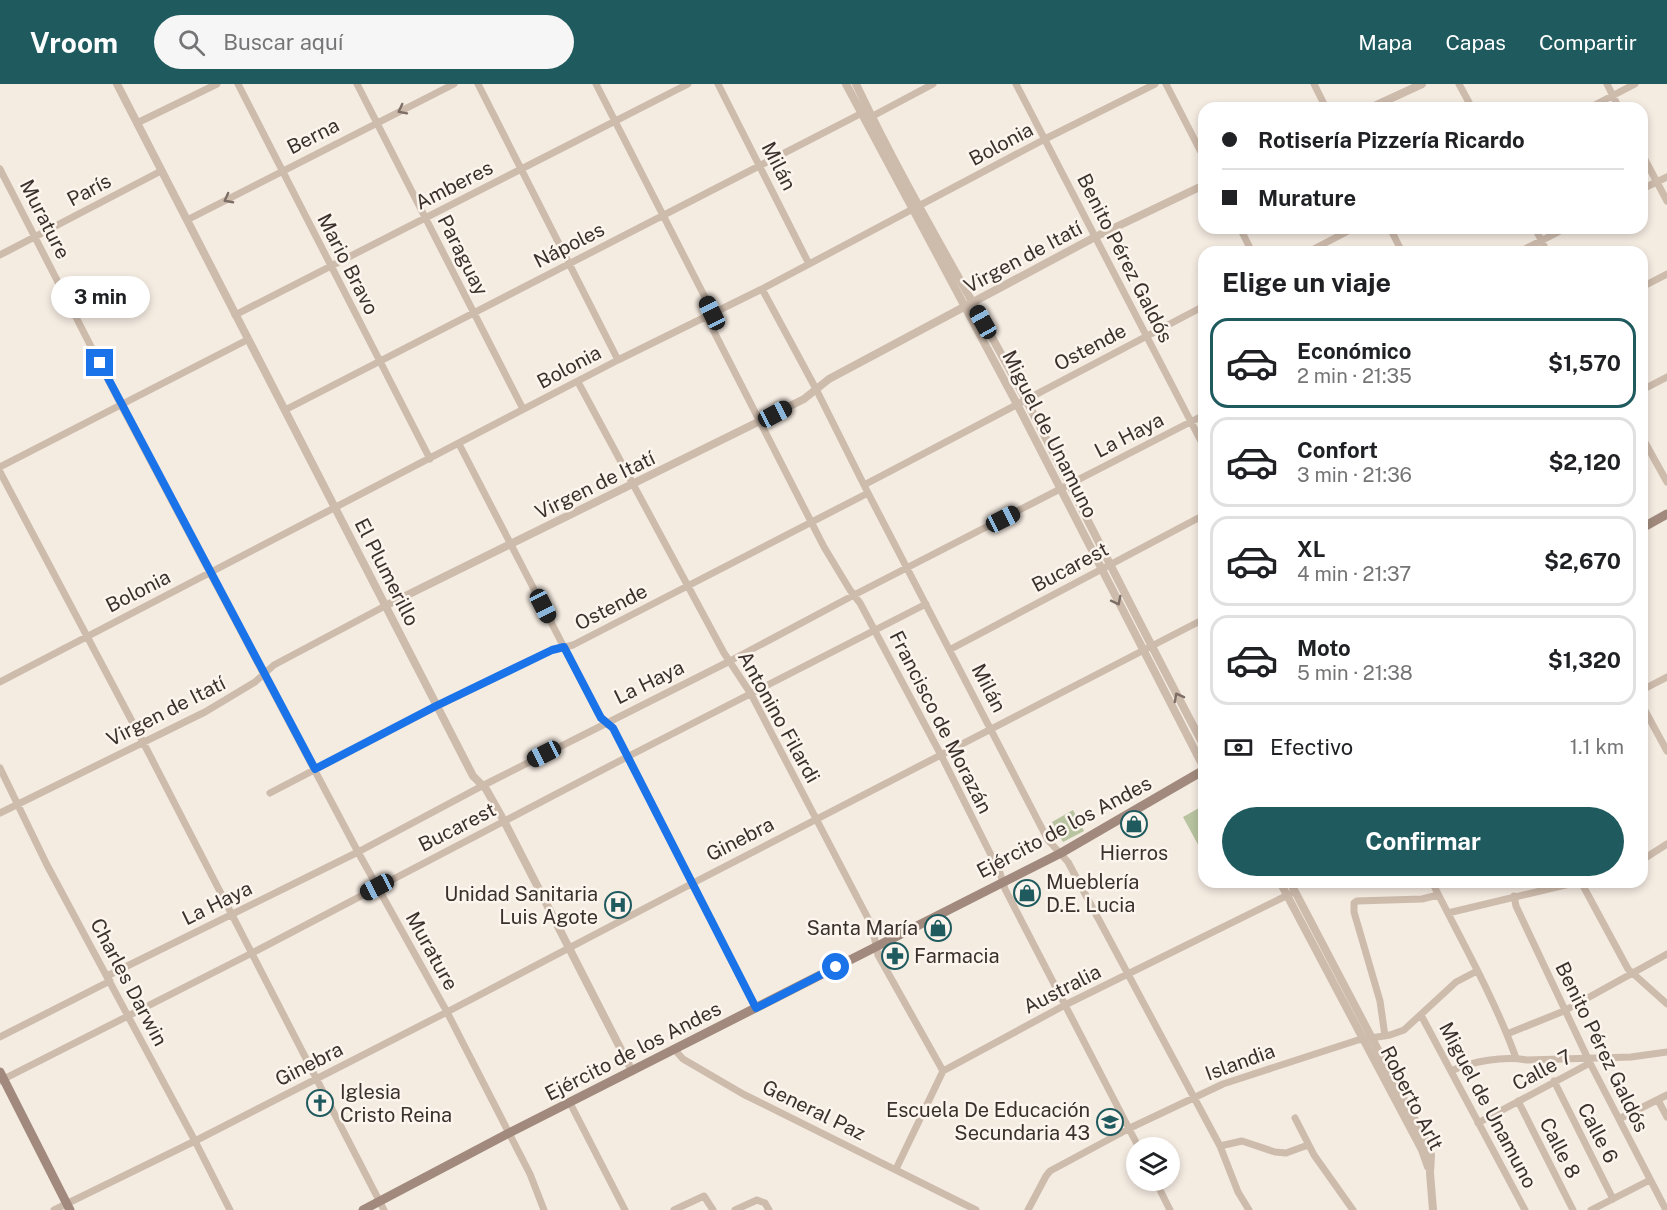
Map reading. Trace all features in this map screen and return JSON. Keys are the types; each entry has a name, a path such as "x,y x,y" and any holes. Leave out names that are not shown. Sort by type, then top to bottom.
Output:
{"main road":[{"path":"1648,525 1667,514"},
{"name":"Ejército de los Andes","path":"363,1210 382,1206 509,1133 1061,853 1198,773"},
{"path":"1,1077 68,1207"}],"street":[{"name":"El Plumerillo","path":"117,84 436,706 473,776 488,793 504,821 632,1071"},
{"path":"137,123 217,84"},
{"name":"Mario Bravo","path":"238,84 430,459"},
{"name":"Paraguay","path":"357,84 523,409"},
{"name":"Berna","path":"187,220 454,84"},
{"path":"478,84 618,360"},
{"name":"Francisco de Morazán","path":"596,84 664,215 760,422 811,521 875,630 941,755 1005,890 1134,1137"},
{"name":"Amberes","path":"235,315 688,84"},
{"name":"Milán","path":"718,84 809,264"},
{"name":"Miguel de Unamuno","path":"846,84 866,115 1021,402 1147,649 1198,756"},
{"name":"Miguel de Unamuno","path":"856,84 866,115"},
{"name":"Nápoles","path":"285,410 760,166 933,84"},
{"name":"Benito Pérez Galdós","path":"1016,84 1198,435"},
{"name":"Bolonia","path":"0,681 1155,84"},
{"path":"1166,84 1198,146"},
{"path":"1314,84 1323,102"},
{"path":"1383,102 1422,84"},
{"path":"1459,84 1469,102"},
{"path":"1607,84 1616,102"},
{"path":"1600,102 1635,84"},
{"path":"1648,165 1667,201"},
{"name":"Murature","path":"0,169 358,852 447,1012 530,1174 544,1210"},
{"name":"París","path":"0,255 161,171"},
{"path":"1648,186 1667,177"},
{"name":"Virgen de Itatí","path":"0,813 205,712 255,682 274,665 385,606 760,422 804,399 829,379 1095,237 1198,188"},
{"path":"1320,246 1342,234"},
{"path":"1538,234 1544,246"},
{"path":"1531,246 1554,234"},
{"path":"1648,284 1667,274"},
{"name":"Milán","path":"762,289 816,388 1048,840 1068,862 1220,1146 1238,1192 1249,1210"},
{"name":"Ostende","path":"270,793 436,706 552,650 573,645 688,586 811,521 1021,402 1198,309"},
{"path":"0,466 247,340"},
{"path":"1648,387 1667,377"},
{"name":"Antonino Filardi","path":"579,382 688,586 751,694 872,926 881,960 943,1071"},
{"name":"La Haya","path":"0,1037 108,978 358,852 606,722 730,661 1198,418"},
{"path":"459,444 599,715 613,728 756,1008"},
{"path":"1648,448 1667,482"},
{"path":"0,472 143,742 382,1206"},
{"name":"Bucarest","path":"951,649 1198,518"},
{"name":"Bucarest","path":"1,1077 129,1016 926,604"},
{"name":"Ginebra","path":"54,1210 68,1207 1198,622"},
{"name":"Miguel de Unamuno","path":"1147,649 1198,736"},
{"path":"1648,687 1667,676"},
{"path":"1648,716 1667,751"},
{"name":"Charles Darwin","path":"0,768 47,866 129,1016 230,1210"},
{"path":"1648,856 1667,844"},
{"path":"1286,888 1291,894 1367,1038"},
{"path":"1290,888 1291,894"},
{"path":"1435,888 1477,971 1516,1058"},
{"path":"1448,913 1551,888"},
{"path":"1582,888 1633,974 1667,1005"},
{"name":"Australia","path":"943,1071 1065,1005 1291,894"},
{"path":"1385,1036 1380,1001 1354,912 1354,903 1357,901 1422,899 1438,895"},
{"name":"Benito Pérez Galdós","path":"1514,896 1516,906 1564,1011 1666,1210"},
{"path":"1507,1034 1564,1011 1667,954"},
{"name":"Islandia","path":"1028,1210 1050,1171 1130,1128 1223,1084 1367,1038 1385,1036 1404,1030 1456,982 1477,971"},
{"name":"Miguel de Unamuno","path":"1421,1015 1525,1210"},
{"name":"Roberto Arlt","path":"1367,1038 1429,1147 1433,1210"},
{"name":"General Paz","path":"674,1049 683,1059 744,1094 976,1210"},
{"path":"1451,1071 1468,1064 1516,1058 1588,1060 1667,1052"},
{"name":"Calle 7","path":"1478,1123 1588,1060"},
{"path":"896,1169 943,1071"},
{"name":"Calle 6","path":"1554,1081 1613,1199"},
{"path":"1619,1119 1667,1095"},
{"path":"1658,1100 1667,1117"},
{"name":"Calle 8","path":"1518,1101 1573,1210"},
{"path":"570,1103 625,1210"},
{"path":"1295,1118 1308,1145 1353,1210"},
{"path":"1220,1146 1242,1140 1275,1152 1286,1153 1308,1145"},
{"path":"1592,1210 1650,1180"},
{"path":"1160,1191 1170,1210"},
{"path":"674,1210 704,1196 712,1210"},
{"path":"735,1210 743,1204 757,1200 765,1203 769,1210"}],"green space":[{"path":"1198,809 1198,844 1183,817"},
{"path":"1073,810 1084,831 1063,842 1052,822"}],"place":[{"name":"Hierros","path":"1134,824"},
{"name":"Mueblería D.E. Lucia","path":"1027,893"},
{"name":"Unidad Sanitaria Luis Agote","path":"618,905"},
{"name":"Santa María","path":"938,928"},
{"name":"Farmacia","path":"895,956"},
{"name":"Iglesia Cristo Reina","path":"320,1103"},
{"name":"Escuela De Educación Secundaria 43","path":"1110,1122"}],"route":[{"path":"100,363 315,769 436,706 556,648 564,647 601,718 613,728 756,1008 836,967"}]}
